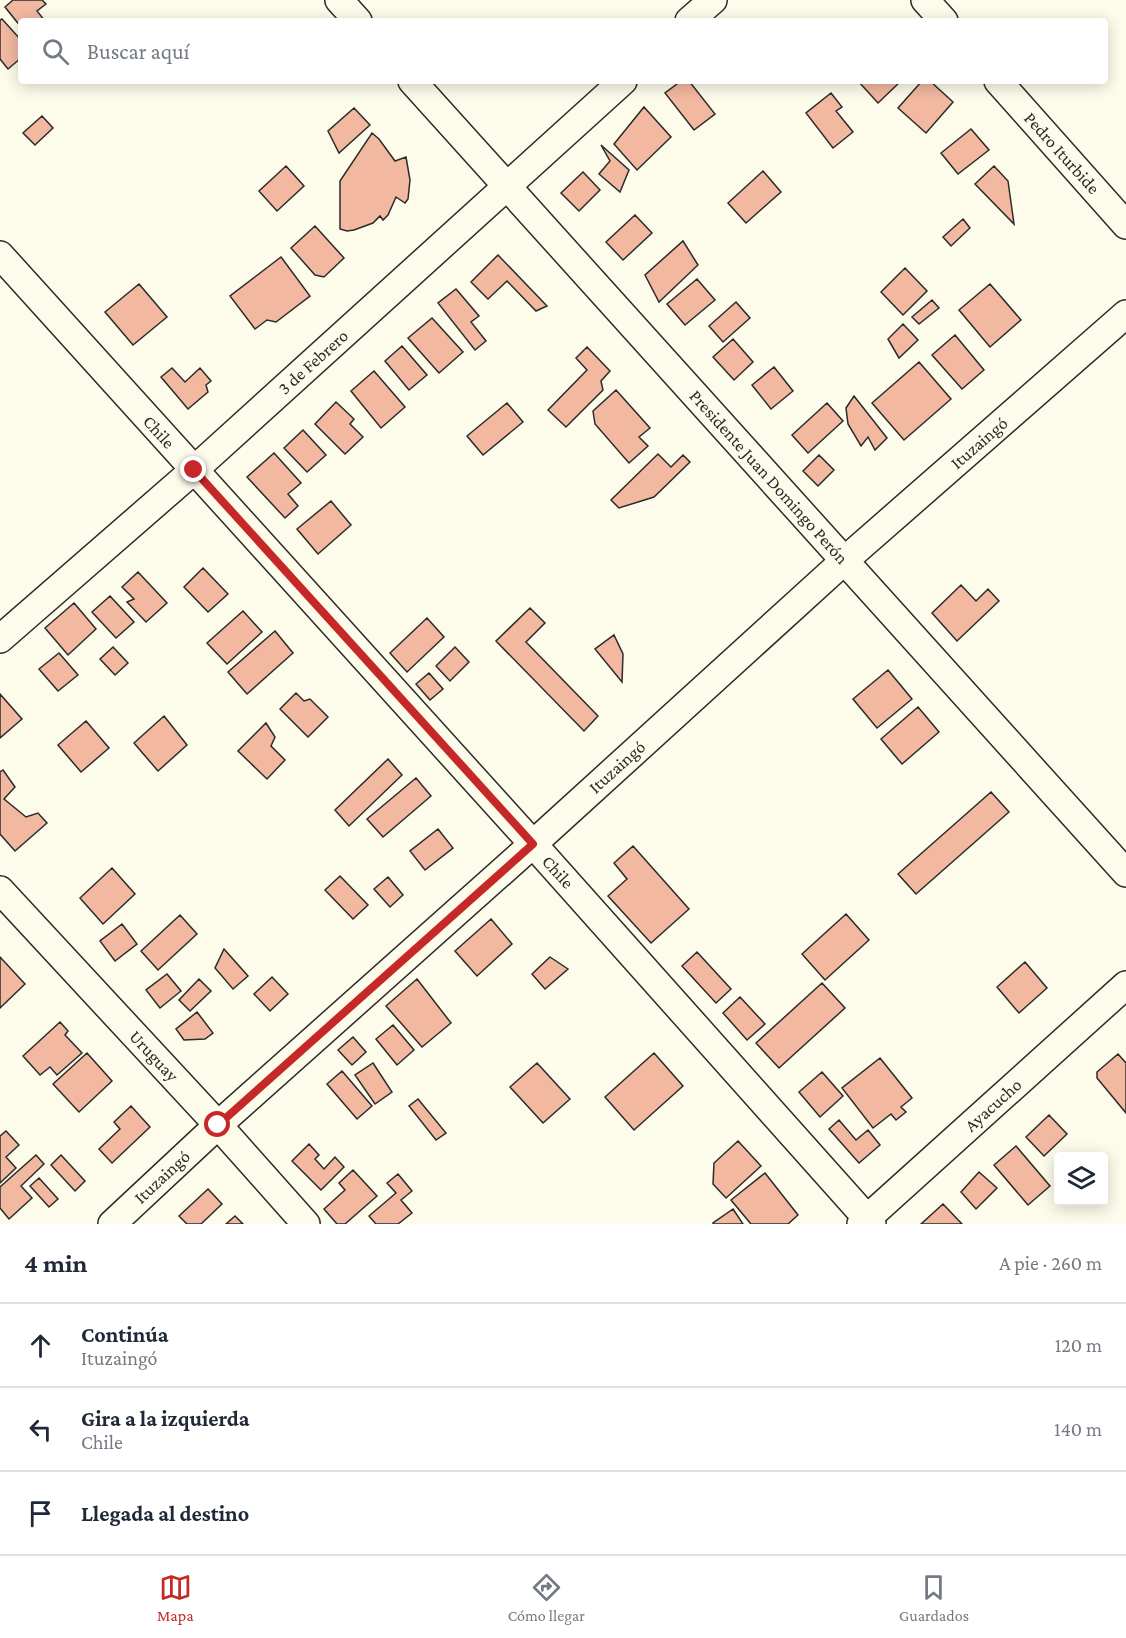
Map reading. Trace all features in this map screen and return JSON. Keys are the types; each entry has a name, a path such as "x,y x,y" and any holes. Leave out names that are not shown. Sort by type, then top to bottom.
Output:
{"street":[{"path":"339,0 355,18"},
{"path":"692,18 712,0"},
{"path":"925,0 941,18"},
{"name":"Presidente Juan Domingo Perón","path":"415,84 1126,873"},
{"name":"3 de Febrero","path":"0,639 194,470 620,84"},
{"name":"Pedro Iturbide","path":"1001,84 1126,225"},
{"name":"Chile","path":"0,255 533,844 867,1222"},
{"name":"Ituzaingó","path":"112,1224 218,1125 533,844 844,561 1126,314"},
{"name":"Uruguay","path":"0,890 218,1125 306,1224"},
{"name":"Ayacucho","path":"867,1222 1126,985"}],"building":[{"path":"13,0 42,0 46,4 37,11 43,18 18,18 18,23 5,7"},
{"path":"2,19 18,37 18,61 8,69 0,59 0,20"},
{"path":"677,84 691,84 715,114 694,130 665,93"},
{"path":"861,84 898,84 878,103"},
{"path":"919,84 933,84 953,102 926,133 898,108"},
{"path":"831,93 842,107 836,111 853,132 833,148 806,113"},
{"path":"644,107 671,137 637,170 614,144"},
{"path":"354,108 370,125 339,153 328,131"},
{"path":"42,116 53,128 35,145 23,133"},
{"path":"971,129 989,150 958,174 941,153"},
{"path":"372,133 395,161 406,157 410,180 408,199 405,203 396,197 388,215 383,220 380,216 373,223 354,230 340,229 340,181"},
{"path":"601,145 629,170 620,192 599,174 610,161"},
{"path":"286,166 304,186 277,211 259,191"},
{"path":"994,166 1008,181 1014,224 975,184"},
{"path":"763,171 781,192 746,223 728,203"},
{"path":"583,172 600,190 579,211 561,193"},
{"path":"635,215 652,233 623,260 606,242"},
{"path":"963,219 970,228 951,246 943,237"},
{"path":"315,226 344,258 324,277 315,275 291,248"},
{"path":"683,241 698,265 659,302 645,275"},
{"path":"498,255 547,306 536,311 507,281 488,299 471,282"},
{"path":"281,257 310,296 276,322 267,320 255,329 230,296"},
{"path":"905,268 927,291 903,315 881,292"},
{"path":"697,279 715,300 685,325 667,304"},
{"path":"139,284 167,317 133,345 105,312"},
{"path":"990,284 1021,320 990,347 959,310"},
{"path":"456,289 479,316 471,322 486,341 475,350 438,303"},
{"path":"932,300 939,308 919,324 912,317"},
{"path":"736,302 750,318 723,342 709,326"},
{"path":"432,318 463,352 439,373 408,338"},
{"path":"903,324 918,340 899,358 888,339"},
{"path":"955,335 984,370 962,389 932,355"},
{"path":"733,339 753,362 734,380 713,357"},
{"path":"402,346 427,375 409,390 385,361"},
{"path":"587,347 610,371 601,381 603,390 566,427 548,410 587,370 576,358"},
{"path":"919,362 951,399 904,440 872,403"},
{"path":"774,367 793,391 771,409 752,385"},
{"path":"172,368 185,382 200,368 211,381 206,385 208,392 188,409 161,377"},
{"path":"374,371 405,407 381,428 351,391"},
{"path":"616,390 650,428 639,437 648,446 629,463 595,424 593,411"},
{"path":"854,396 887,438 875,450 868,437 861,446 848,424 846,408"},
{"path":"336,402 354,419 350,424 363,437 345,454 315,424"},
{"path":"507,403 523,422 483,455 467,436"},
{"path":"827,403 843,421 808,453 792,435"},
{"path":"303,430 326,455 307,472 284,448"},
{"path":"274,453 301,483 288,494 298,506 285,518 247,477"},
{"path":"658,454 671,467 683,455 690,462 654,497 619,508 611,500"},
{"path":"819,455 834,470 818,486 803,471"},
{"path":"331,501 351,525 318,554 297,529"},
{"path":"203,568 228,594 208,612 184,587"},
{"path":"138,572 167,603 146,622 127,602 134,599 122,587"},
{"path":"961,585 976,601 988,589 999,601 957,641 932,613"},
{"path":"110,596 134,622 116,638 92,612"},
{"path":"74,603 96,629 68,655 45,628"},
{"path":"530,608 545,623 526,642 598,716 584,731 496,641"},
{"path":"243,611 262,632 227,664 207,643"},
{"path":"427,618 444,637 407,672 390,653"},
{"path":"275,631 293,653 247,694 228,672"},
{"path":"614,635 623,654 622,682 595,649"},
{"path":"113,647 128,663 115,675 100,659"},
{"path":"455,647 469,662 450,681 436,666"},
{"path":"59,653 78,675 58,691 39,669"},
{"path":"888,670 912,699 877,728 853,699"},
{"path":"429,673 443,689 430,700 416,684"},
{"path":"296,693 304,701 310,699 328,717 308,737 280,709"},
{"path":"0,694 22,719 0,738"},
{"path":"918,707 939,732 902,764 881,739"},
{"path":"164,716 187,745 158,771 134,743"},
{"path":"86,721 109,748 81,772 58,745"},
{"path":"266,723 275,737 271,746 285,760 267,779 238,751"},
{"path":"388,759 402,775 349,826 335,810"},
{"path":"3,770 15,787 4,799 26,817 38,813 47,823 15,851 0,834 0,772"},
{"path":"416,778 431,796 383,837 367,819"},
{"path":"991,792 1009,812 916,894 898,874"},
{"path":"438,829 453,848 425,870 410,851"},
{"path":"633,846 689,909 651,943 608,896 627,879 614,863"},
{"path":"112,868 135,894 103,924 80,898"},
{"path":"340,876 368,905 353,919 325,890"},
{"path":"388,877 403,895 390,907 374,889"},
{"path":"846,914 869,940 825,980 802,954"},
{"path":"180,915 197,934 158,970 141,951"},
{"path":"491,919 512,944 477,976 455,951"},
{"path":"122,924 137,944 115,961 100,941"},
{"path":"224,949 248,976 233,989 215,968"},
{"path":"697,952 731,989 716,1003 682,966"},
{"path":"0,957 25,984 0,1008"},
{"path":"550,957 568,969 545,989 532,974"},
{"path":"1025,962 1047,988 1019,1013 997,987"},
{"path":"167,974 181,991 160,1008 146,990"},
{"path":"272,977 288,994 270,1011 254,994"},
{"path":"199,979 211,991 190,1011 179,1000"},
{"path":"417,979 451,1023 422,1047 386,1006"},
{"path":"822,983 845,1008 779,1068 756,1043"},
{"path":"740,997 765,1024 747,1040 723,1013"},
{"path":"197,1012 213,1033 205,1039 184,1040 176,1029"},
{"path":"60,1022 68,1031 65,1035 82,1053 57,1075 50,1067 40,1075 23,1056"},
{"path":"393,1025 414,1050 397,1065 376,1039"},
{"path":"353,1037 366,1052 352,1065 338,1050"},
{"path":"87,1053 112,1081 79,1112 53,1084"},
{"path":"654,1053 683,1086 634,1130 605,1097"},
{"path":"1118,1054 1126,1063 1126,1113 1097,1078 1097,1072"},
{"path":"880,1058 912,1098 901,1107 906,1112 896,1120 891,1114 873,1128 842,1088"},
{"path":"373,1063 392,1092 375,1104 355,1075"},
{"path":"537,1063 570,1099 543,1123 510,1087"},
{"path":"342,1071 372,1106 357,1119 327,1084"},
{"path":"822,1072 843,1096 820,1117 799,1092"},
{"path":"418,1099 446,1133 436,1140 409,1106"},
{"path":"131,1106 150,1127 112,1163 99,1149 120,1129 114,1122"},
{"path":"1049,1115 1067,1134 1044,1156 1026,1137"},
{"path":"839,1120 856,1140 868,1130 880,1145 859,1163 829,1129"},
{"path":"6,1131 19,1145 6,1157 16,1168 0,1183 0,1136"},
{"path":"738,1141 761,1166 726,1198 713,1184 714,1163"},
{"path":"309,1144 319,1155 315,1159 324,1169 335,1157 344,1167 321,1190 292,1161"},
{"path":"1016,1146 1050,1186 1028,1205 994,1165"},
{"path":"36,1155 44,1164 21,1186 32,1198 9,1219 0,1208 0,1187"},
{"path":"61,1155 85,1181 75,1191 51,1165"},
{"path":"353,1170 377,1196 345,1224 337,1224 324,1209 345,1190 339,1183"},
{"path":"979,1172 997,1188 976,1209 961,1192"},
{"path":"765,1173 798,1215 788,1224 751,1224 731,1200"},
{"path":"398,1174 412,1191 401,1200 412,1213 398,1224 376,1224 369,1216 396,1193 387,1183"},
{"path":"39,1178 58,1199 49,1207 30,1186"},
{"path":"208,1189 222,1204 201,1224 187,1224 179,1216"},
{"path":"943,1204 962,1224 921,1224"},
{"path":"733,1209 743,1224 713,1224 713,1223"},
{"path":"235,1216 243,1224 226,1224"}],"route":[{"path":"194,470 533,844 218,1125"}]}
